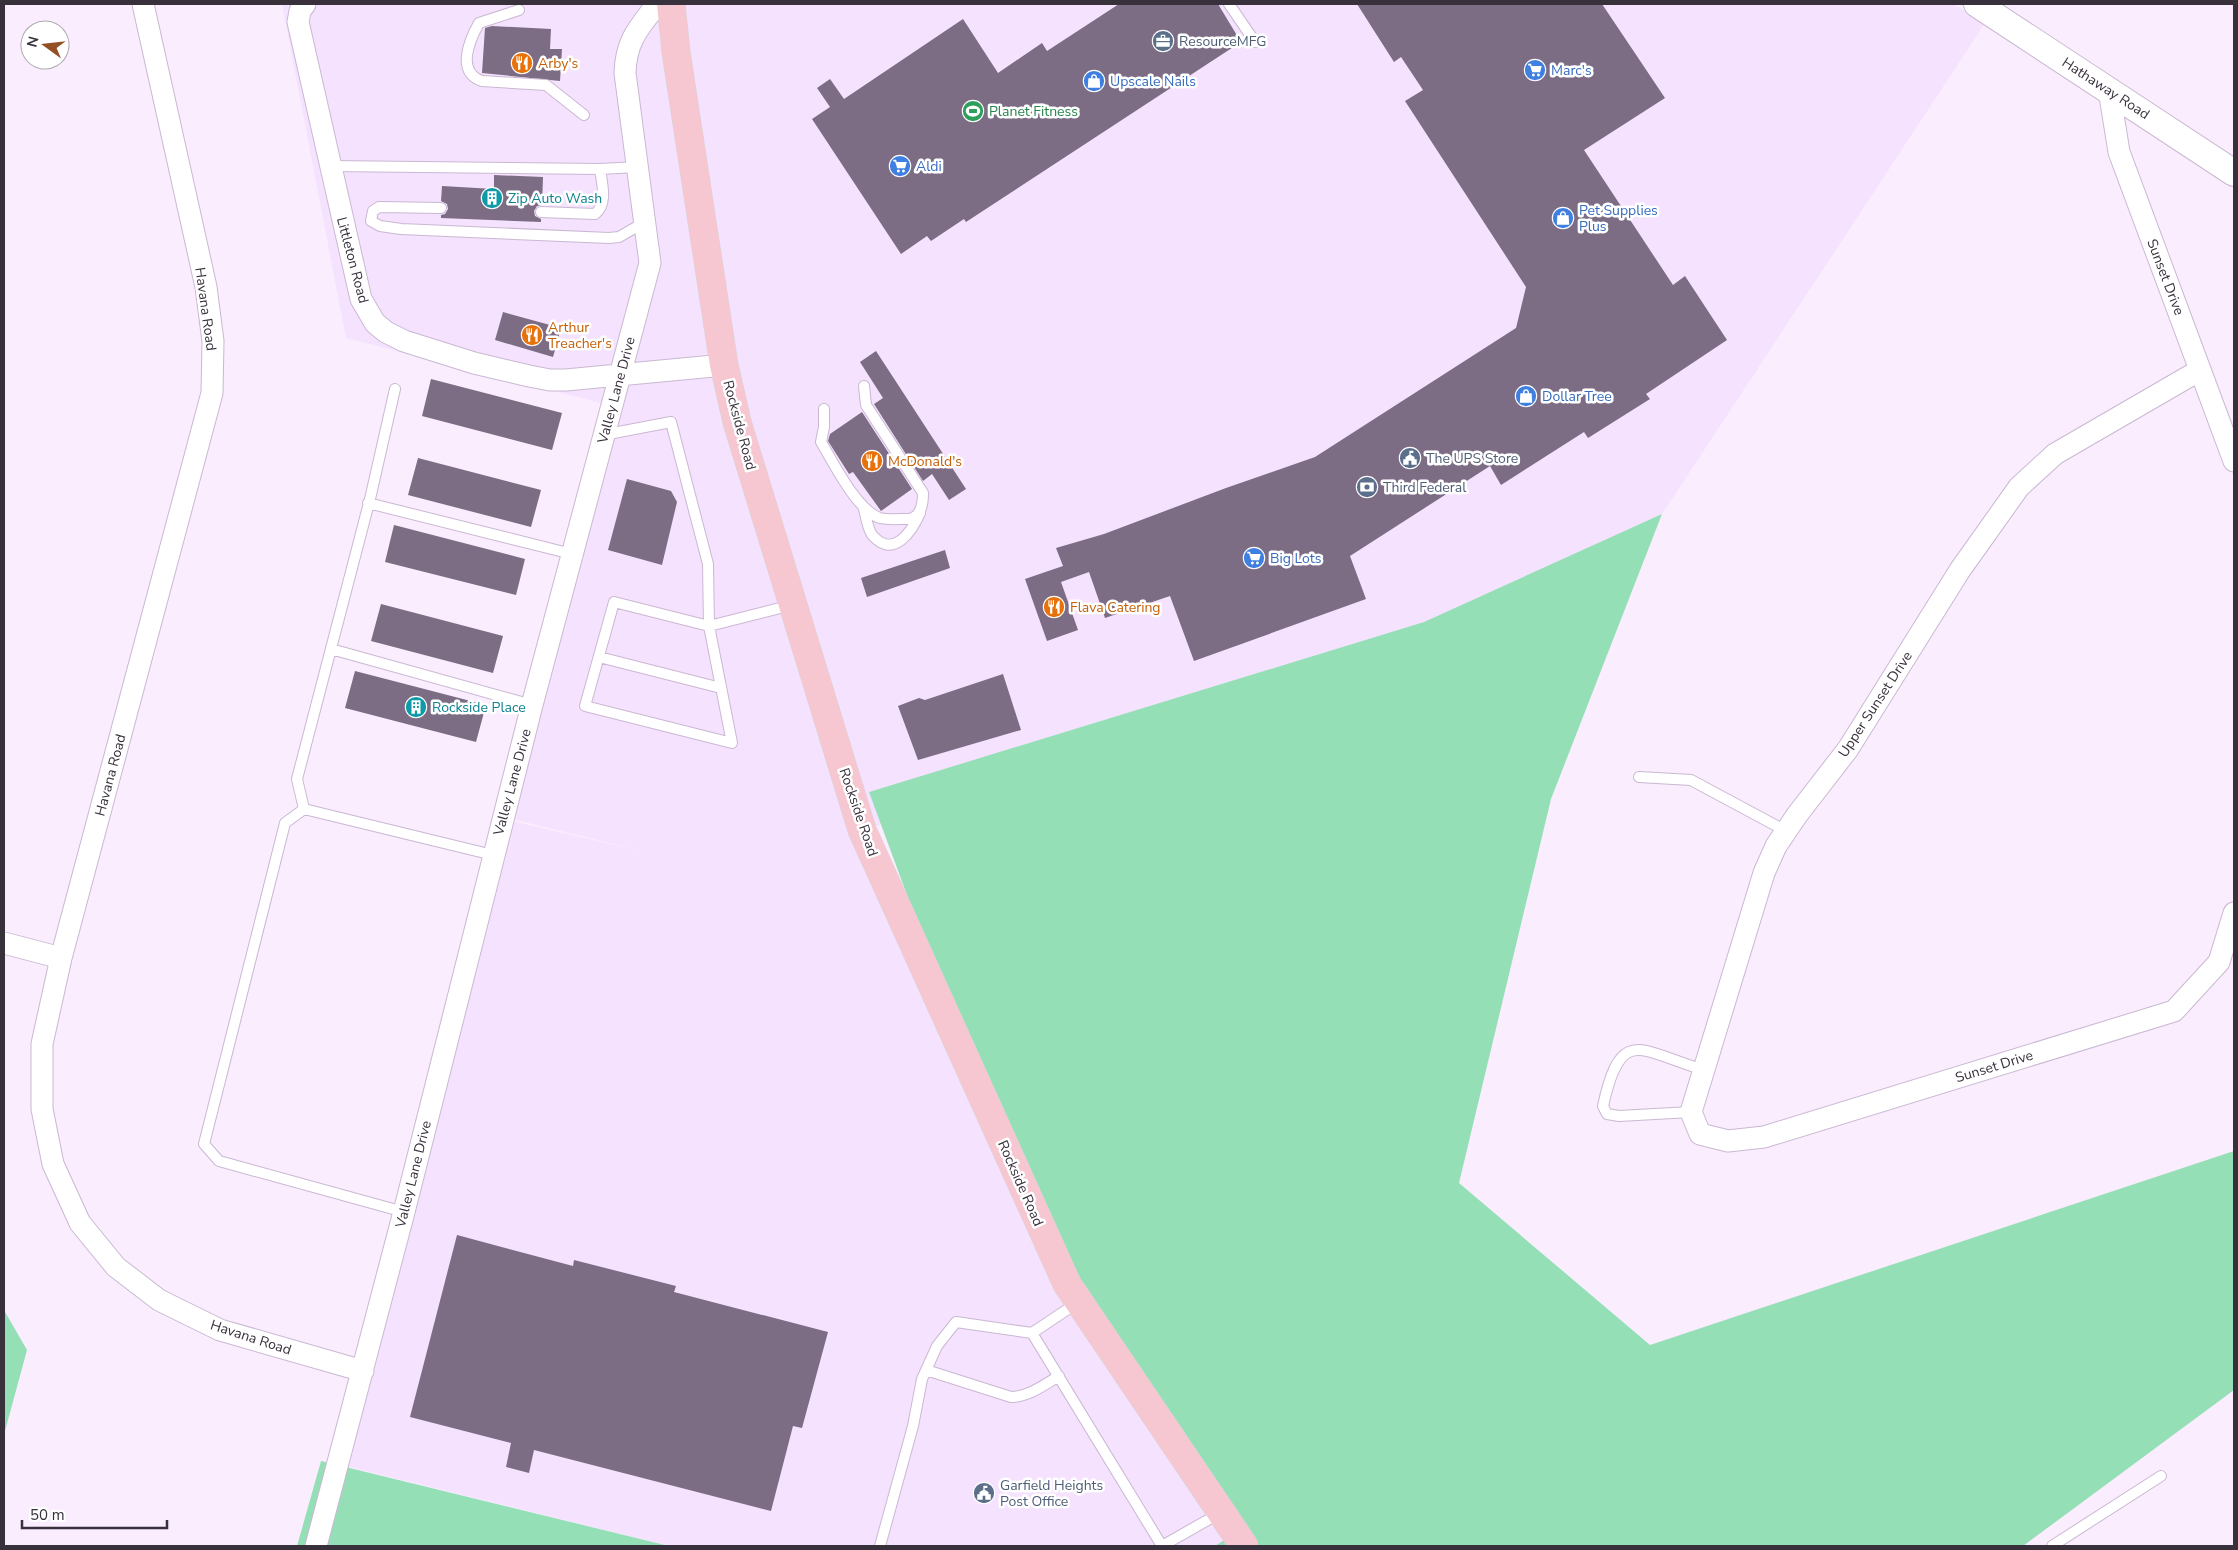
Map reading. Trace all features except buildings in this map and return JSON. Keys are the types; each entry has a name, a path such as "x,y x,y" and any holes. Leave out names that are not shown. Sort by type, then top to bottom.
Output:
{"main road":[{"name":"Rockside Road","path":"671,5 676,52 724,365 737,422 862,830 1067,1284 1244,1546"}],"street":[{"name":"Havana Road","path":"143,4 206,287 213,341 212,393 61,958 42,1044 42,1109 53,1164 80,1223 116,1267 159,1300 220,1330 363,1371"},
{"name":"Littleton Road","path":"305,4 300,11 298,22 361,299 375,324 386,332 404,340 474,364 536,378 566,380 621,373 724,365"},
{"name":"Hathaway Road","path":"1977,4 2234,173"},
{"name":"Valley Lane Drive","path":"316,1546 404,1212 532,705 650,263 625,73 631,39 654,8 671,5"},
{"name":"Sunset Drive","path":"2109,90 2119,152 2234,462"},
{"name":"Upper Sunset Drive","path":"1691,1112 1764,873 1776,846 1848,749 1960,570 2019,487 2055,454 2200,370"},
{"name":"Sunset Drive","path":"1691,1112 1700,1134 1728,1141 1764,1137 2174,1011 2219,962 2234,913"},
{"path":"4,943 61,958"}],"lane":[{"path":"1229,4 1255,42"},
{"path":"519,10 479,23 471,38 466,60 469,73 474,78 482,81 546,85 584,115"},
{"path":"330,166 600,169 638,167"},
{"path":"541,212 595,214 600,210 604,194 600,169"},
{"path":"441,208 379,207 372,211 371,221 380,226 401,229 608,238 619,237 646,222"},
{"path":"824,409 824,427 821,442 862,505 871,535 880,541 890,544 902,541 912,531 920,513 924,493 866,405 864,386"},
{"path":"304,809 297,779 368,503 395,389"},
{"path":"603,435 671,422 708,564 708,626 732,743 585,706 614,602 708,626 793,605"},
{"path":"368,503 572,554"},
{"path":"862,505 880,518 911,519 920,513"},
{"path":"331,649 532,705"},
{"path":"599,657 722,688"},
{"path":"1639,777 1691,780 1786,831"},
{"path":"404,1212 219,1161 204,1144 285,822 304,809 493,855"},
{"path":"1691,1112 1619,1116 1607,1114 1603,1106 1615,1064 1631,1050 1647,1051 1704,1070"},
{"path":"880,1546 913,1426 922,1379 936,1346 956,1322 1032,1333 1079,1302"},
{"path":"1032,1333 1162,1546 1221,1512"},
{"path":"926,1370 1010,1396 1019,1397 1036,1390 1058,1376"},
{"path":"2052,1546 2161,1476"}],"shaded area":[{"path":"282,4 1953,4 1985,23 1662,514 1424,622 869,792 882,824 863,831 1235,1533 1215,1546 670,1546 338,1464 503,819 658,855 496,815 601,403 346,338"}],"green space":[{"path":"1662,514 1551,799 1459,1183 1650,1345 2234,1151 2234,1390 2023,1546 1215,1546 1235,1533 1067,1284 977,1085 869,792 1424,622"},
{"path":"4,1310 27,1350 5,1431 4,1430"},
{"path":"321,1461 669,1546 297,1546"}],"place":[{"name":"ResourceMFG","path":"1163,41"},
{"name":"Arby's","path":"522,63"},
{"name":"Marc's","path":"1535,70"},
{"name":"Upscale Nails","path":"1094,81"},
{"name":"Planet Fitness","path":"973,111"},
{"name":"Aldi","path":"900,166"},
{"name":"Zip Auto Wash","path":"492,198"},
{"name":"Pet Supplies Plus","path":"1563,218"},
{"name":"Arthur Treacher's","path":"532,335"},
{"name":"Dollar Tree","path":"1526,396"},
{"name":"The UPS Store","path":"1410,458"},
{"name":"McDonald's","path":"872,461"},
{"name":"Third Federal","path":"1367,487"},
{"name":"Big Lots","path":"1254,558"},
{"name":"Flava Catering","path":"1054,607"},
{"name":"Rockside Place","path":"416,707"},
{"name":"Garfield Heights Post Office","path":"984,1493"}]}
